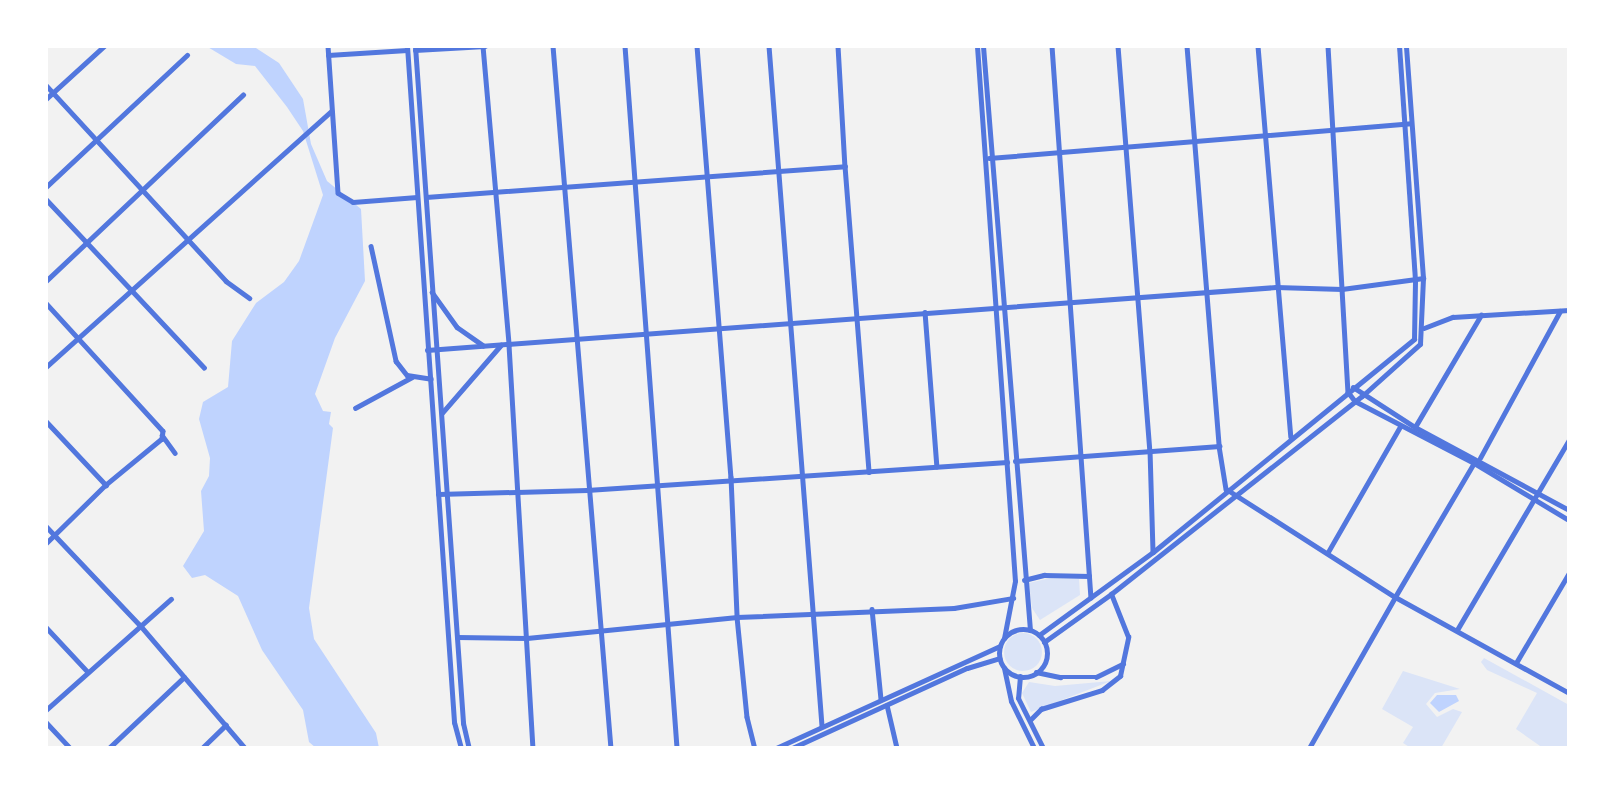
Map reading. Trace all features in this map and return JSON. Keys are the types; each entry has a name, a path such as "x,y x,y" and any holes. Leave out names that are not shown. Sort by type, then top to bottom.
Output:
{"street":[{"path":"46,99 104,46"},
{"path":"328,46 338,193 353,202 417,197"},
{"path":"469,748 457,637 415,48 484,46 494,192 509,345 533,748"},
{"path":"553,46 580,340 587,490 611,748"},
{"path":"624,46 647,334 656,482 678,748"},
{"path":"697,46 731,477 737,617 747,717 755,748"},
{"path":"769,46 780,171 800,474 822,726"},
{"path":"838,46 845,166 869,472"},
{"path":"977,46 993,306 1007,462 1014,598 1004,638 1000,646 1000,658 1011,700 1034,748"},
{"path":"983,46 989,158 1024,580 1030,630"},
{"path":"1052,46 1062,153 1078,455 1091,598"},
{"path":"1118,46 1150,450 1152,552"},
{"path":"1186,46 1197,140 1218,446 1226,488 1328,552 1395,597 1516,662 1569,693"},
{"path":"1258,46 1276,287 1291,437"},
{"path":"1328,46 1342,289 1352,386 1362,396 1415,427 1480,458 1569,510"},
{"path":"1039,635 1152,552 1226,488 1348,392 1352,386 1418,333 1399,46"},
{"path":"1044,642 1112,594 1233,494 1362,396 1420,344 1424,328 1423,278 1406,46"},
{"path":"328,55 407,48 454,722 460,748"},
{"path":"46,187 187,55"},
{"path":"46,85 189,235 226,281 249,298"},
{"path":"46,281 243,95"},
{"path":"46,367 131,291 189,235 331,111"},
{"path":"989,158 1126,148 1264,134 1334,131 1411,123"},
{"path":"426,197 707,179 845,166"},
{"path":"46,199 204,367"},
{"path":"419,218 427,217"},
{"path":"371,246 393,354 403,371 412,378"},
{"path":"427,350 580,340 789,321 993,306 1137,299 1276,287 1342,289 1423,278"},
{"path":"432,291 457,327 484,346"},
{"path":"46,303 77,340 160,425 162,435 176,453"},
{"path":"1424,328 1438,319 1569,310"},
{"path":"1480,458 1560,311"},
{"path":"925,312 937,467"},
{"path":"1415,427 1481,315"},
{"path":"442,414 502,346"},
{"path":"355,408 412,378 431,379"},
{"path":"1348,392 1355,401 1400,427 1474,463 1569,520"},
{"path":"46,421 106,485"},
{"path":"1328,552 1400,427"},
{"path":"46,544 106,485 162,435"},
{"path":"1457,630 1569,440"},
{"path":"1015,461 1218,446"},
{"path":"438,494 587,490 656,482 731,477 869,472 1007,462"},
{"path":"1309,748 1474,463"},
{"path":"46,526 140,625 245,748"},
{"path":"1516,662 1569,573"},
{"path":"1024,580 1044,575 1089,576"},
{"path":"1030,720 1054,704 1108,687 1120,676 1127,628 1112,594"},
{"path":"457,637 527,638 600,630 668,626 737,617 811,615 872,609 954,608 1014,598"},
{"path":"46,710 87,671 171,599"},
{"path":"872,609 881,699"},
{"path":"46,627 87,671"},
{"path":"1004,638 1016,630 1030,630 1039,635 1044,642 1046,655 1036,672"},
{"path":"776,748 1000,646"},
{"path":"792,748 966,668 1000,658"},
{"path":"1004,668 1020,676 1036,672 1060,677 1096,676 1123,664"},
{"path":"1020,676 1018,698 1043,748"},
{"path":"109,748 184,677"},
{"path":"887,705 897,748"},
{"path":"46,722 70,748"},
{"path":"202,748 226,726"}],"shaded area":[{"path":"1050,578 1079,579 1080,595 1040,620 1032,608 1029,583"},
{"path":"1023,633 1030,634 1036,639 1041,645 1041,659 1036,665 1030,670 1023,671 1016,670 1010,665 1005,659 1004,652 1005,645 1010,639 1016,634"},
{"path":"1484,658 1569,705 1569,748 1543,748 1516,729 1537,693 1487,670 1481,662"},
{"path":"1403,671 1460,689 1435,693 1426,704 1437,717 1453,709 1462,712 1441,748 1411,748 1403,743 1413,727 1382,709"},
{"path":"1111,681 1031,712 1022,693 1029,682 1055,686"}],"water":[{"path":"206,46 253,46 279,63 303,99 311,144 327,181 361,209 365,281 335,338 315,394 323,411 331,412 329,424 333,428 309,608 314,639 376,733 379,748 316,748 309,742 303,710 262,650 238,596 205,575 192,578 183,566 204,531 201,491 209,476 210,458 199,419 203,402 228,387 232,341 256,303 284,282 299,261 323,195 303,131 255,66 236,64"},
{"path":"1437,695 1456,695 1459,701 1439,712 1430,703"}]}
